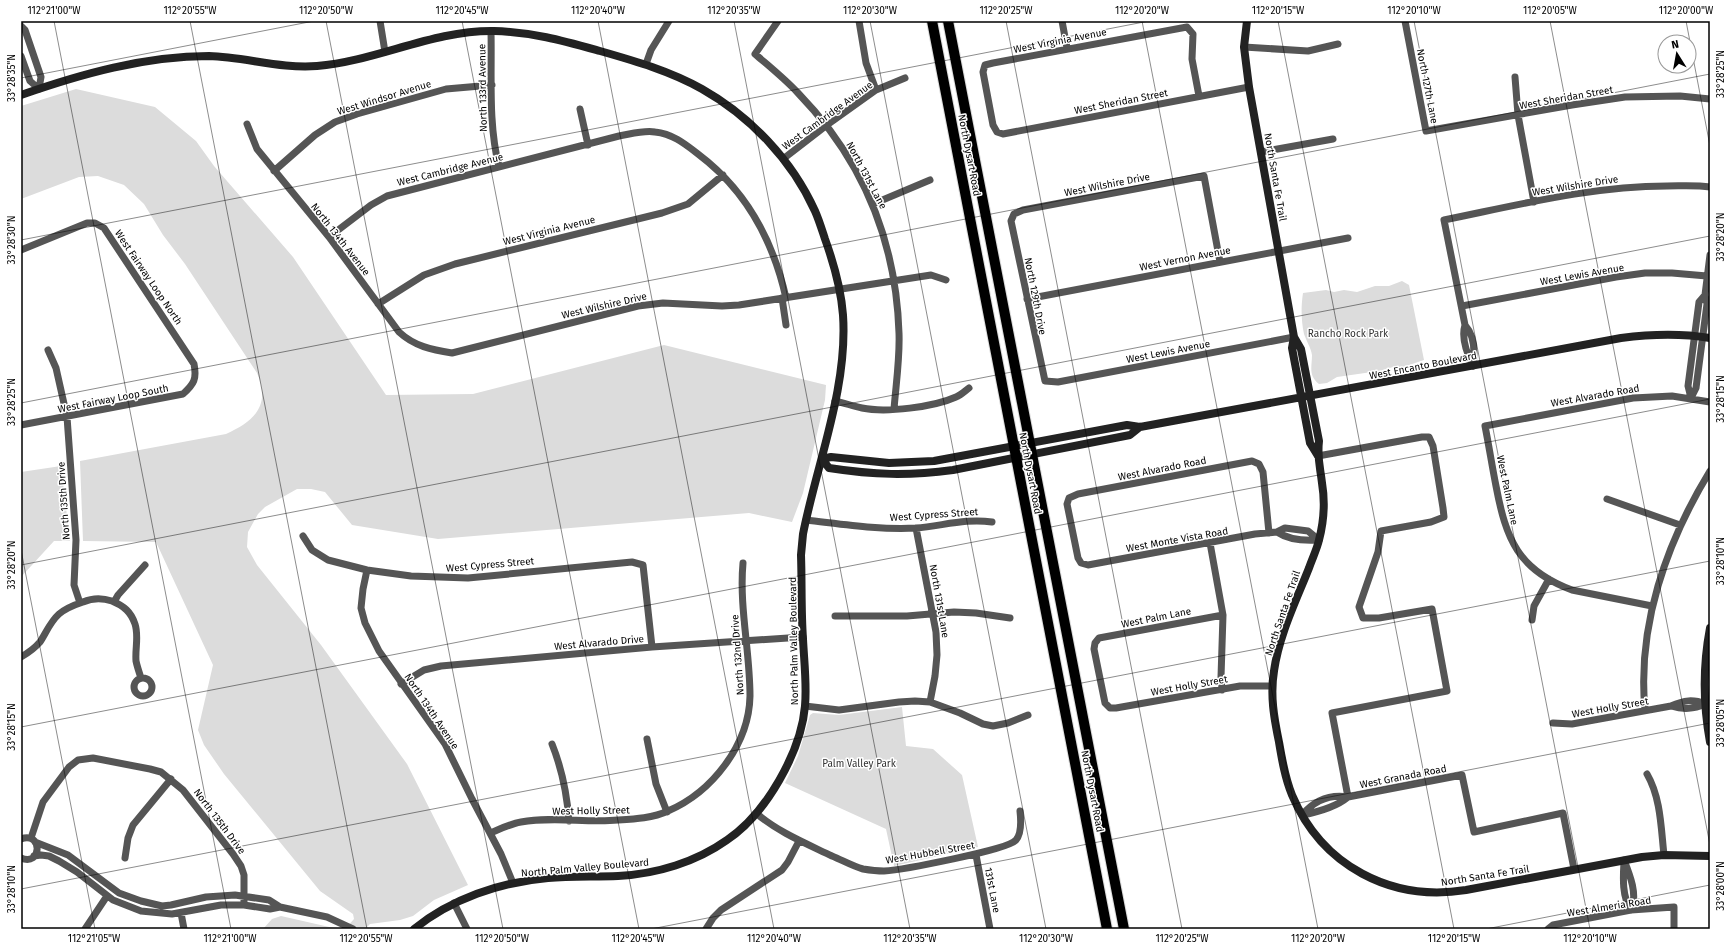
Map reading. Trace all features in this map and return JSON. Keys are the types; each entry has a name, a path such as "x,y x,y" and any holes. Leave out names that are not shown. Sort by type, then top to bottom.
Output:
{"main road":[{"name":"North Dysart Road","path":"932,21 1107,929"},
{"name":"North Dysart Road","path":"948,21 1124,929"}],"street":[{"path":"380,21 385,52"},
{"path":"646,64 651,50 669,21"},
{"name":"North 131st Lane","path":"778,21 755,54 798,92 827,125 847,154 873,204 884,232 894,280 899,334 894,408"},
{"path":"859,21 866,63 876,90"},
{"path":"1062,21 1067,48"},
{"name":"North Santa Fe Trail","path":"1246,21 1244,47 1249,88 1294,337 1292,348 1310,443 1318,456"},
{"name":"North 127th Lane","path":"1405,21 1426,131"},
{"path":"21,26 25,30 42,77 39,89 30,81 21,56"},
{"name":"West Virginia Avenue","path":"997,132 993,125 983,72 985,65 1067,48 1187,27 1193,34 1192,59 1199,96"},
{"name":"North Palm Valley Boulevard","path":"21,95 97,71 162,59 212,56 288,65 315,66 345,62 439,38 491,31 530,33 646,64 690,82 719,100 741,116 765,138 783,159 802,187 815,212 836,270 843,316 843,342 835,401 806,520 801,555 805,706 798,737 789,761 771,793 756,813 727,840 693,858 666,868 636,875 548,878 499,886 454,903 414,929"},
{"name":"North 133rd Avenue","path":"491,31 492,136 499,167"},
{"path":"1244,47 1308,51 1338,44"},
{"path":"1515,77 1518,115 1534,202"},
{"name":"West Cambridge Avenue","path":"783,159 876,90 905,78"},
{"name":"West Windsor Avenue","path":"274,171 315,136 335,122 357,114 446,89 492,85"},
{"name":"West Sheridan Street","path":"997,132 1002,134 1199,96 1249,88"},
{"name":"West Sheridan Street","path":"1426,131 1626,97 1680,96 1710,99"},
{"path":"580,109 588,145"},
{"name":"North 134th Avenue","path":"247,124 257,149 329,237 399,332 417,344 435,350"},
{"name":"West Cambridge Avenue","path":"329,237 371,205 387,196 638,132 654,132 672,136 684,143 723,175 739,194 762,229 774,255 784,298 786,325"},
{"path":"1261,152 1333,139"},
{"name":"West Virginia Avenue","path":"378,304 424,275 455,264 662,213 688,204 723,175"},
{"name":"West Wilshire Drive","path":"1014,214 1023,210 1204,176 1220,262"},
{"path":"873,204 930,180"},
{"name":"West Wilshire Drive","path":"1462,306 1444,220 1602,190 1643,186 1710,187"},
{"name":"North 129th Drive","path":"1014,214 1012,221 1045,381"},
{"name":"West Fairway Loop North","path":"21,250 87,223 95,223 104,228 194,364 196,374"},
{"name":"West Vernon Avenue","path":"1027,299 1348,238"},
{"path":"1691,398 1688,386 1703,337 1699,302 1705,295 1710,255"},
{"name":"West Lewis Avenue","path":"1462,306 1645,273 1672,273 1707,276"},
{"name":"West Wilshire Drive","path":"435,350 452,353 638,306 663,303 722,306 931,275 946,280"},
{"path":"1462,306 1465,325 1463,332 1468,356 1473,366"},
{"name":"West Encanto Boulevard","path":"1140,427 1130,435 953,470 900,475 872,474 828,468 822,459 831,457 864,461 908,463 946,459 1127,425 1140,427 1302,398 1621,338 1660,334 1703,337"},
{"name":"North Santa Fe Trail","path":"1294,337 1301,349 1319,441 1318,456 1324,499 1319,540 1278,650 1272,686 1274,713 1286,775 1293,796 1302,815 1323,843 1347,864 1372,878 1407,890 1426,893 1448,893 1624,860 1664,855 1710,856"},
{"name":"West Lewis Avenue","path":"1045,381 1058,382 1294,337"},
{"name":"North 135th Drive","path":"48,350 58,375 67,417 76,540 74,585 80,603"},
{"name":"West Fairway Loop South","path":"21,425 183,394 193,385 196,374"},
{"path":"835,401 862,408 880,410 938,403 958,396 969,388"},
{"name":"West Alvarado Road","path":"1485,426 1633,398 1665,396 1691,398 1710,402"},
{"name":"West Palm Lane","path":"1485,426 1501,514 1508,535 1518,553 1533,568 1549,579 1572,590 1652,606"},
{"path":"1318,456 1429,437 1433,446 1444,517 1431,522 1381,531 1378,552 1359,607 1363,618 1379,618 1432,609 1447,691 1332,713 1348,797"},
{"name":"West Alvarado Road","path":"1081,563 1078,558 1067,504 1069,498 1078,494 1252,461 1260,464 1263,472 1268,533"},
{"path":"1645,710 1644,658 1652,606 1665,562 1680,525 1710,471"},
{"path":"1607,499 1680,525"},
{"name":"West Cypress Street","path":"806,520 879,528 916,528 977,520 992,522"},
{"name":"North 131st Lane","path":"916,528 936,632 937,656 930,702"},
{"name":"West Monte Vista Road","path":"1081,563 1088,565 1277,532 1285,528 1308,531 1319,540"},
{"name":"West Cypress Street","path":"303,536 312,550 328,560 367,570 411,576 468,578 534,570 632,562 643,565 652,647"},
{"path":"1210,543 1223,615 1222,690"},
{"name":"North 132nd Drive","path":"725,765 740,738 748,713 750,697 741,582 743,563"},
{"path":"114,602 118,595 145,565"},
{"name":"North 134th Avenue","path":"367,570 361,608 365,622 379,651 445,744 501,854 513,883"},
{"path":"1532,620 1534,606 1549,579"},
{"path":"21,658 38,643 58,614 74,604 88,600 100,599 114,602 123,606 131,614 135,625 137,638 136,662 141,678"},
{"path":"835,616 907,616 976,613 1010,618"},
{"name":"West Palm Lane","path":"1110,708 1105,703 1094,649 1095,643 1099,638 1223,615"},
{"path":"1710,628 1705,666 1706,704 1710,742"},
{"name":"West Alvarado Drive","path":"401,684 424,670 441,666 652,647 803,637"},
{"name":"West Holly Street","path":"1110,708 1240,686 1272,686"},
{"name":"West Holly Street","path":"1553,723 1572,724 1671,706 1681,701 1695,700 1706,704"},
{"path":"805,706 839,710 899,702 930,702 960,713 983,724 993,726 1008,723 1028,715"},
{"path":"647,739 656,784 667,812"},
{"path":"552,744 558,759 564,785 569,821"},
{"path":"34,856 38,848 33,840 42,802 68,767 78,760 93,758 150,769 161,772 171,779 133,825 128,838 125,858"},
{"name":"West Holly Street","path":"490,833 521,822 538,820 615,821 638,819 667,812 685,802 710,783 725,765"},
{"path":"1647,774 1654,786 1664,855"},
{"name":"West Granada Road","path":"1302,815 1310,805 1338,795 1348,797 1462,775 1474,832 1563,814 1574,869"},
{"name":"North 135th Drive","path":"171,779 183,790 241,866 244,875 244,905"},
{"name":"West Hubbell Street","path":"756,813 773,826 799,841 863,869 884,871 976,855 1006,847 1017,840 1022,820 1020,811"},
{"path":"21,839 33,840 68,855 119,893 141,901 162,906 206,897 245,896 269,900 280,907 327,917 353,929"},
{"path":"706,929 713,918 721,910 782,870 799,841"},
{"path":"21,859 28,860 34,856 41,855 49,856 77,872 107,896 120,904 141,911 161,914 181,913 221,905 244,905 270,909 280,907"},
{"name":"131st Lane","path":"976,855 990,929"},
{"path":"1624,860 1623,878 1627,904 1632,910"},
{"path":"84,929 107,896"},
{"path":"454,903 466,929"},
{"name":"West Almeria Road","path":"1548,929 1553,925 1632,910 1674,907 1674,929"},
{"path":"181,913 184,929"}],"green space":[{"path":"76,89 155,107 196,141 214,166 293,257 386,395 473,394 664,345 826,385 825,400 803,493 792,522 749,513 438,539 352,525 325,492 311,489 297,489 265,507 258,514 248,532 247,547 257,565 321,645 407,764 468,885 434,900 413,916 400,920 370,924 365,929 345,929 354,919 353,914 320,891 224,774 204,745 198,730 213,665 156,542 83,541 80,461 226,434 245,423 258,411 262,394 261,384 257,373 185,264 163,235 144,204 124,185 98,176 79,177 21,199 21,106"},
{"name":"Rancho Rock Park","path":"1402,281 1409,285 1424,360 1403,367 1393,367 1379,371 1337,377 1327,383 1319,384 1312,374 1311,350 1303,329 1303,293 1326,290 1334,292 1344,290 1357,292 1375,286 1389,286"},
{"path":"61,466 70,541 54,541 21,577 21,472"},
{"name":"Palm Valley Park","path":"902,707 906,746 933,749 962,775 978,847 894,866 886,829 785,783 798,756 810,715 813,713 839,715"},
{"path":"281,916 338,929 263,929 272,919"}]}
